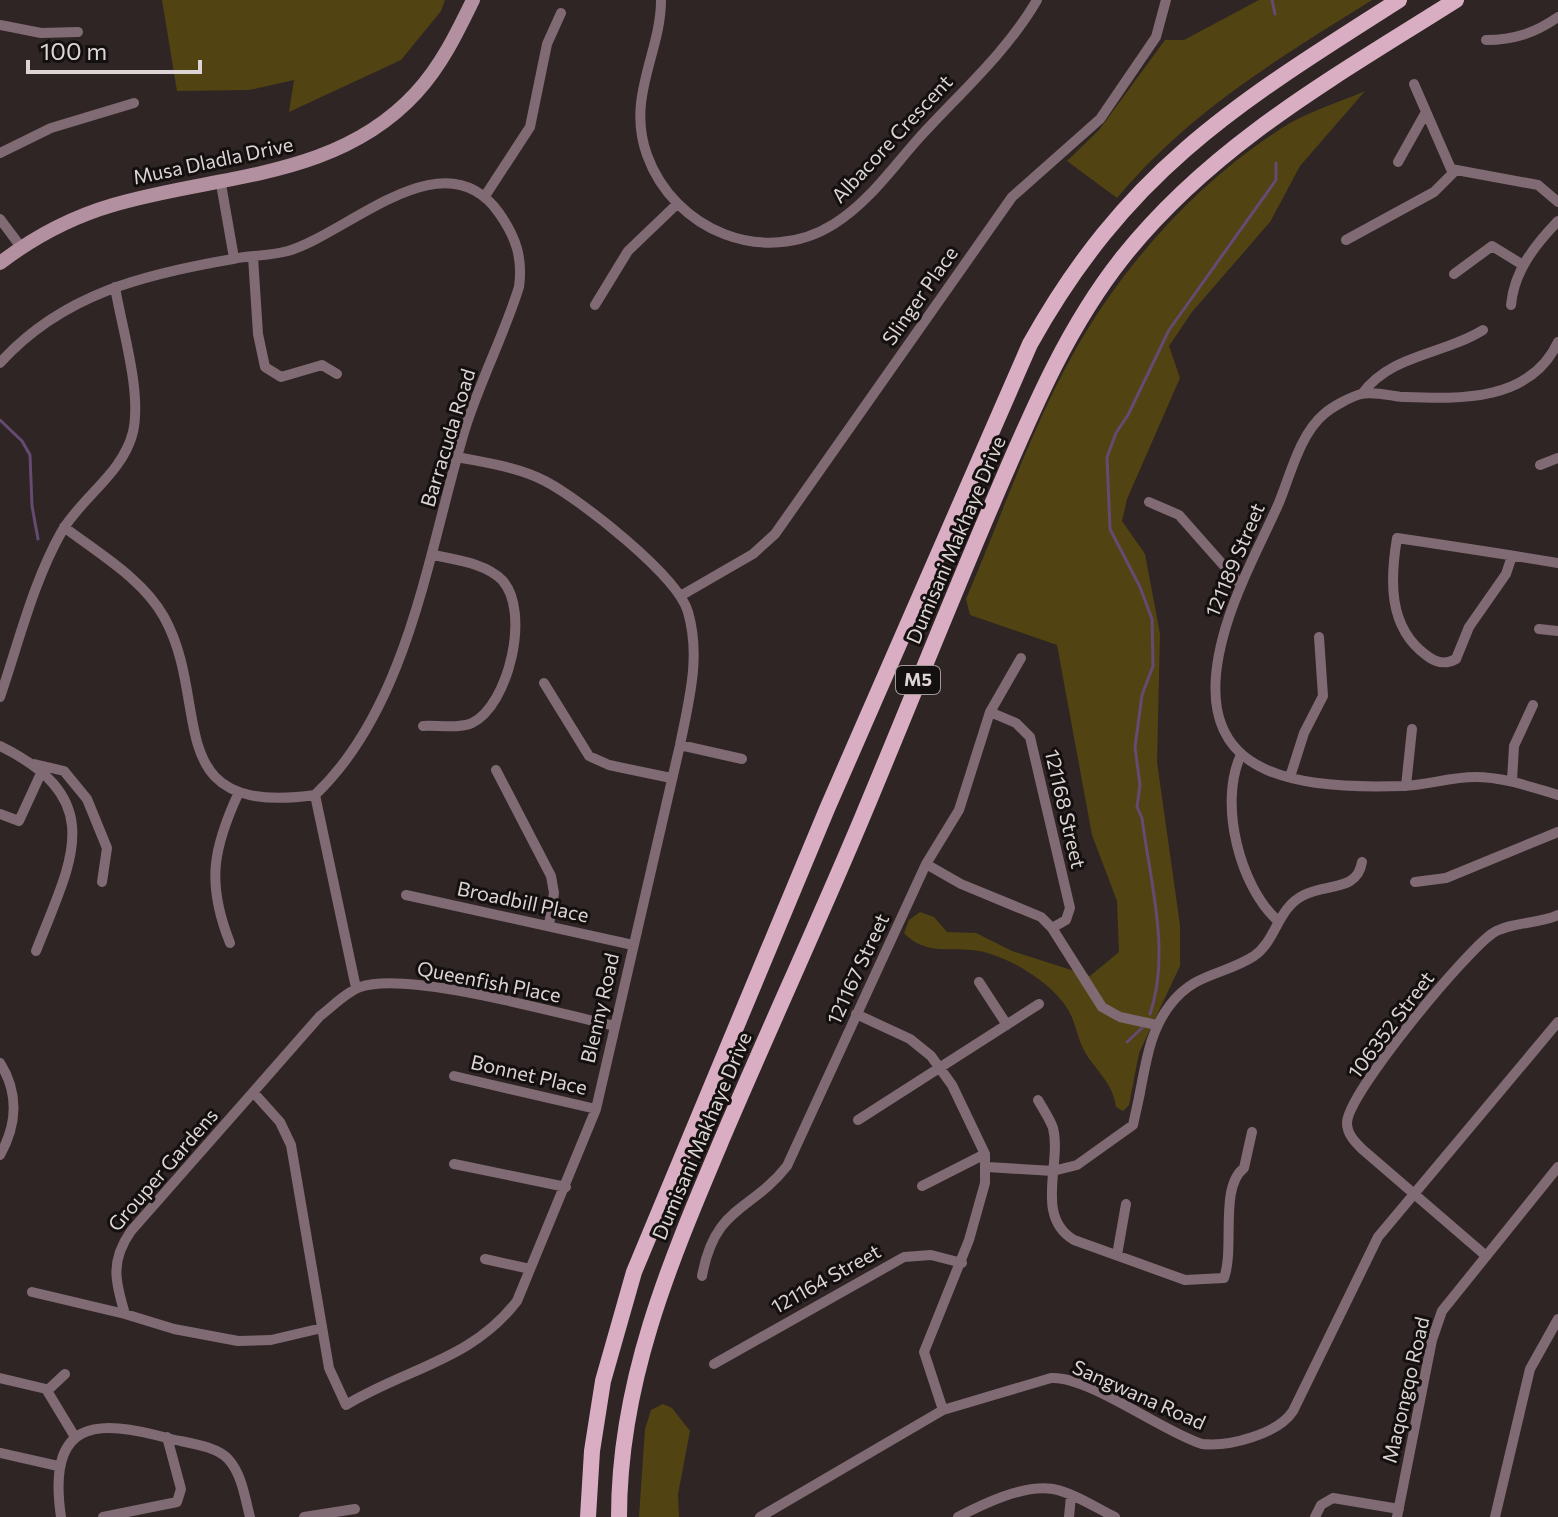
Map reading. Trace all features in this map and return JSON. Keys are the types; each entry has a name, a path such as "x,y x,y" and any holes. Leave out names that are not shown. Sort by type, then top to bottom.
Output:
{"main road":[{"name":"Dumisani Makhaye Drive","path":"588,1517 592,1451 603,1381 634,1272 827,809 1030,344 1060,292 1095,243 1133,198 1183,148 1248,97 1399,0"},
{"name":"Dumisani Makhaye Drive","path":"619,1517 622,1455 632,1385 664,1276 861,822 1024,430 1066,342 1126,253 1205,170 1293,103 1456,0"}],"street":[{"name":"Musa Dladla Drive","path":"0,263 21,247 65,223 111,205 294,166 341,147 382,122 415,95 436,69 473,0"},
{"name":"Albacore Crescent","path":"661,0 641,98 647,154 676,205 713,230 755,243 787,242 832,226 863,201 988,63 1037,0"},
{"name":"Slinger Place","path":"682,595 753,554 775,534 1012,197 1100,119 1156,37 1166,0"},
{"path":"0,363 50,318 89,296 143,276 305,245 414,188 447,184 485,196 530,127 547,44 561,13"},
{"path":"1486,40 1512,39 1540,29 1558,17"},
{"path":"0,25 41,33 78,32"},
{"path":"1414,84 1446,162 1455,171 1538,185 1558,202"},
{"path":"0,153 51,128 134,103"},
{"path":"1398,162 1426,112"},
{"path":"1346,240 1434,192 1455,171"},
{"path":"221,184 234,258"},
{"name":"Barracuda Road","path":"315,795 348,760 409,634 434,555 457,457 521,276 517,244 485,196"},
{"path":"595,305 628,251 676,205"},
{"path":"0,219 21,247"},
{"path":"1511,305 1514,283 1523,265 1558,221"},
{"path":"1454,274 1492,246 1523,265"},
{"path":"253,257 258,334 265,367 281,377 322,365 337,374"},
{"path":"0,697 42,570 64,527 114,468 132,433 134,395 115,287"},
{"path":"1362,394 1376,376 1390,367 1454,345 1483,330"},
{"path":"1362,394 1450,398 1487,395 1531,377 1550,360 1558,342"},
{"name":"121189 Street","path":"1240,757 1219,718 1216,690 1223,636 1240,584 1313,426 1324,414 1362,394"},
{"path":"457,457 524,472 548,482 605,524 682,595"},
{"path":"1540,465 1558,458"},
{"path":"1149,502 1179,515 1240,584"},
{"path":"64,527 155,602 174,638 198,751 212,774 239,792 275,799 315,795 356,988"},
{"path":"1512,556 1506,574 1469,627 1458,657 1446,663 1424,654 1399,620 1392,587 1397,538 1558,563"},
{"path":"423,726 467,725 482,716 500,691 516,627 515,603 501,579 469,564 434,555"},
{"name":"Blenny Road","path":"322,1328 329,1368 346,1405 378,1386 446,1359 487,1335 517,1301 596,1109 680,745 695,664 693,631 682,595"},
{"path":"1539,629 1558,631"},
{"path":"1290,777 1304,733 1323,696 1319,637"},
{"name":"121167 Street","path":"702,1276 715,1235 727,1216 767,1187 787,1166 926,864 959,810 990,712 1021,658"},
{"path":"544,683 589,756 609,765 671,778"},
{"path":"1512,781 1516,740 1533,705"},
{"name":"121168 Street","path":"990,712 1016,723 1030,737 1070,908 1066,920 1052,928"},
{"path":"1406,786 1412,729"},
{"path":"680,745 742,759"},
{"path":"0,746 42,771 65,800 74,838 71,860 36,951"},
{"path":"1277,920 1256,898 1237,838 1232,790 1240,757 1272,774 1290,777 1406,786 1476,777 1512,781 1558,795"},
{"path":"32,763 64,771 87,799 107,848 102,882"},
{"path":"496,770 551,876 554,893 549,925"},
{"path":"0,814 19,821 42,771"},
{"path":"230,943 216,889 215,856 220,834 239,792"},
{"path":"1415,882 1446,878 1558,832"},
{"path":"987,1167 1053,1171 1089,1159 1133,1125 1157,1025 1171,1004 1195,980 1246,960 1263,949 1277,920 1305,894 1354,882 1362,862"},
{"path":"926,864 970,889 1029,910 1052,928 1102,1007 1120,1017 1157,1025"},
{"name":"Broadbill Place","path":"406,895 633,945"},
{"name":"106352 Street","path":"1485,1255 1414,1190 1354,1141 1349,1132 1348,1115 1378,1067 1466,957 1500,929 1540,923 1558,915"},
{"path":"979,982 1007,1025"},
{"name":"Queenfish Place","path":"356,988 398,983 430,986 615,1026"},
{"name":"Grouper Gardens","path":"125,1314 114,1275 119,1249 320,1016 356,988"},
{"path":"858,1120 1039,1004"},
{"path":"856,1014 910,1039 941,1067 975,1127 985,1154 987,1167 962,1263 924,1352 943,1410"},
{"name":"Sangwana Road","path":"760,1517 943,1410 1056,1378 1084,1387 1202,1444 1217,1445 1274,1429 1293,1411 1372,1247 1414,1190 1558,1022"},
{"path":"0,1063 11,1084 14,1117 0,1155"},
{"name":"Bonnet Place","path":"454,1076 596,1109"},
{"path":"1139,1097 1142,1079"},
{"path":"32,1292 174,1329 238,1341 260,1342 322,1328 291,1145 280,1122 254,1093"},
{"path":"1038,1100 1053,1131 1050,1187 1063,1232 1074,1240 1185,1280 1221,1279 1226,1272 1231,1251 1230,1198 1237,1173 1244,1168 1252,1132"},
{"path":"922,1186 985,1154"},
{"path":"454,1164 566,1187"},
{"name":"Maqongqo Road","path":"1398,1513 1442,1311 1558,1167"},
{"path":"1117,1255 1126,1204"},
{"name":"121164 Street","path":"714,1364 904,1257 931,1255 962,1263"},
{"path":"485,1259 530,1269"},
{"path":"1495,1517 1530,1369 1558,1319"},
{"path":"48,1390 65,1374"},
{"path":"0,1378 48,1390 75,1437"},
{"path":"61,1517 58,1466 75,1437 107,1425 167,1437 228,1458 238,1473 250,1517"},
{"path":"103,1517 177,1502 181,1489 167,1437"},
{"path":"0,1453 58,1466"},
{"path":"958,1517 1027,1491 1053,1489 1115,1517"},
{"path":"1069,1517 1071,1496"},
{"path":"1315,1517 1321,1505 1333,1498 1398,1513"},
{"path":"304,1517 355,1509"}],"shaded area":[{"path":"162,0 445,0 441,11 401,60 289,112 294,80 249,90 177,91"},
{"path":"1259,0 1372,0 1268,66 1204,113 1145,167 1117,198 1067,161 1099,130 1165,40 1184,40"},
{"path":"1365,91 1300,166 1270,222 1192,312 1169,346 1180,378 1127,499 1122,521 1145,554 1160,634 1157,762 1180,925 1180,966 1139,1053 1129,1105 1123,1111 1116,1107 1111,1089 1085,1052 1068,1010 1057,995 1036,977 997,956 972,950 927,947 904,933 909,920 920,912 934,917 947,932 976,933 1012,951 1090,976 1119,952 1117,901 1092,835 1057,645 970,615 966,599 1057,383 1093,321 1138,258 1191,200 1250,150 1301,117"},
{"path":"663,1404 672,1408 690,1431 678,1494 679,1517 639,1517 645,1429 651,1410"}],"waterway":[{"path":"1272,0 1275,14"},
{"path":"1150,1014 1156,991 1159,942 1142,818 1137,807 1140,785 1135,747 1142,695 1153,666 1152,619 1140,587 1110,529 1107,457 1116,433 1128,415 1169,330 1276,180 1276,163"},
{"path":"0,420 22,441 30,455 32,506 38,539"},
{"path":"1127,1042 1142,1028"}]}
